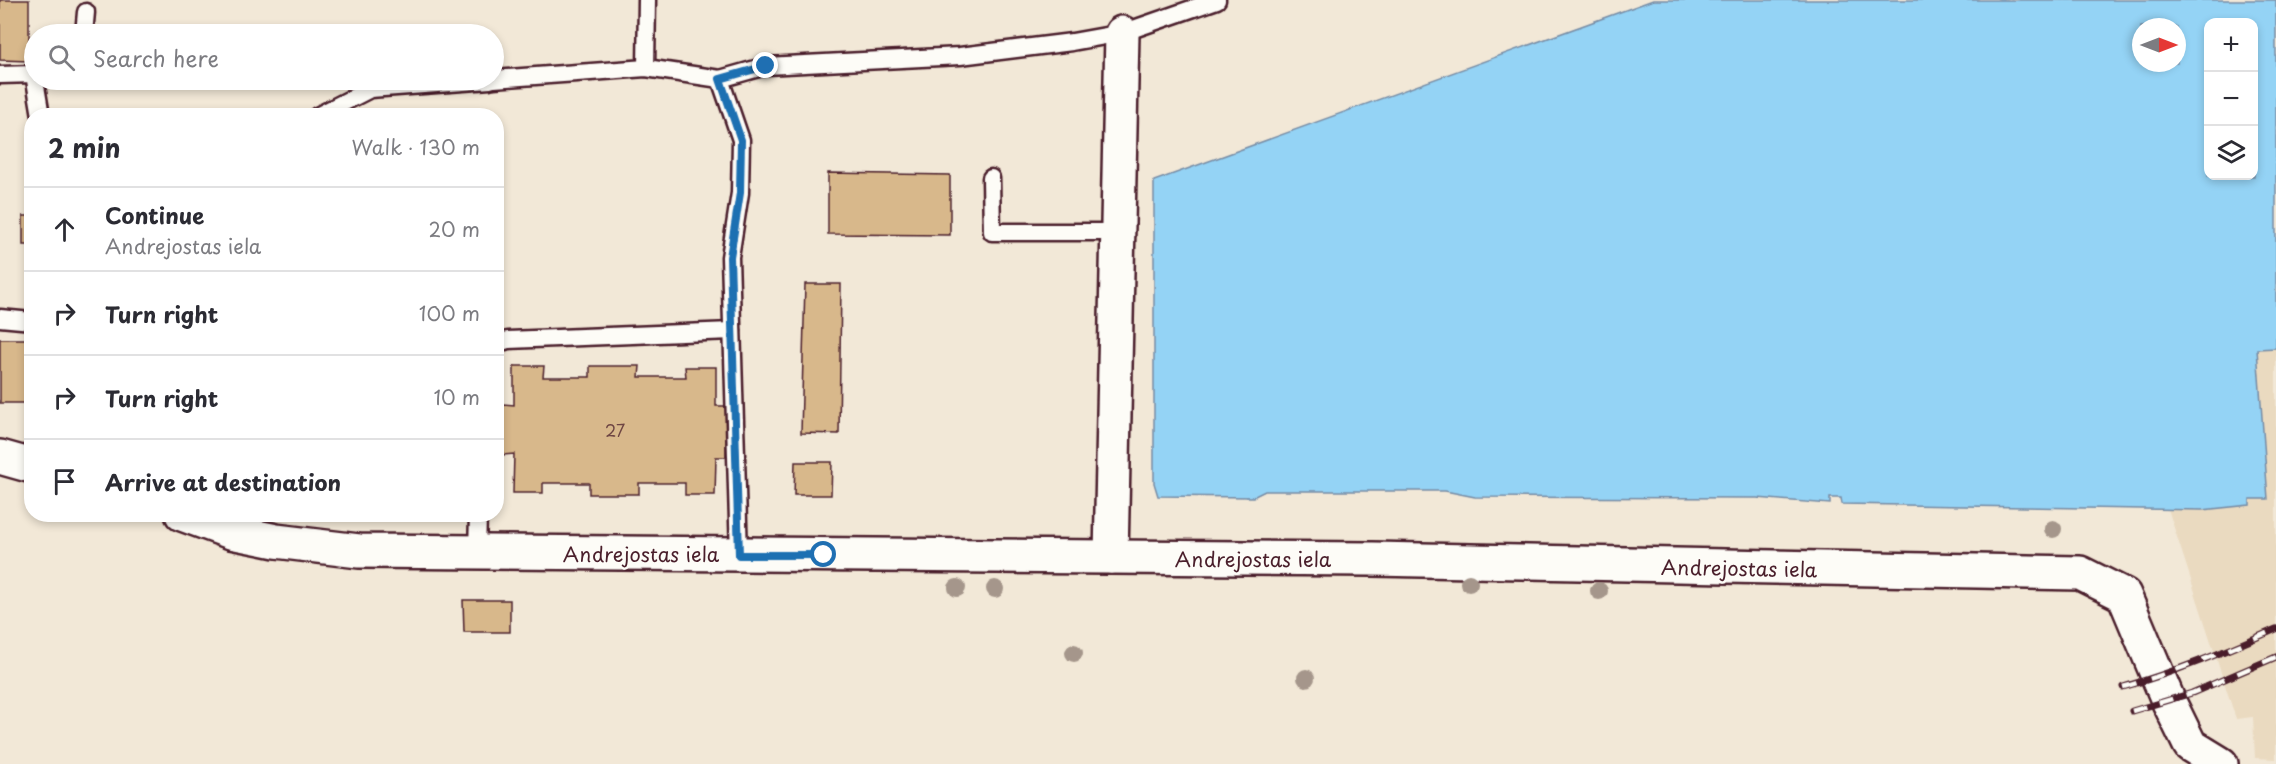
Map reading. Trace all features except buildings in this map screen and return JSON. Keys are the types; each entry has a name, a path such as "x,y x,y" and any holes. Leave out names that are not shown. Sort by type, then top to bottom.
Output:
{"street":[{"path":"1111,557 1122,33"},
{"path":"0,457 24,464"},
{"name":"Andrejostas iela","path":"233,523 276,542 359,551 1365,559 2080,573 2124,595 2194,755 2221,764"}],"lane":[{"path":"646,68 647,0"},
{"path":"504,78 646,68 720,79 766,66 960,56 1072,42 1122,33 1217,0"},
{"path":"85,24 86,12"},
{"path":"0,75 24,76"},
{"path":"720,79 741,140 740,193 730,257 739,555"},
{"path":"37,90 40,108"},
{"path":"333,108 368,90"},
{"path":"991,178 992,232 1118,232"},
{"path":"0,318 24,320"},
{"path":"504,341 732,331"},
{"path":"477,553 478,522"}],"shaded area":[{"path":"2257,348 2276,348 2276,759 2255,758 2253,717 2236,719 2168,509 2202,510 2250,505 2250,499 2268,498"}],"water":[{"path":"1653,0 2276,0 2276,348 2257,349 2268,499 2250,499 2250,505 2202,510 1842,504 1841,498 1830,498 1830,504 1757,498 1475,497 1445,491 1265,491 1253,497 1158,496 1154,483 1154,181"}],"railway":[{"path":"2123,687 2201,661 2276,629"},
{"path":"2132,711 2192,693 2276,657"}],"route":[{"path":"766,66 720,79 741,140 740,193 730,257 739,555 824,555"}]}
